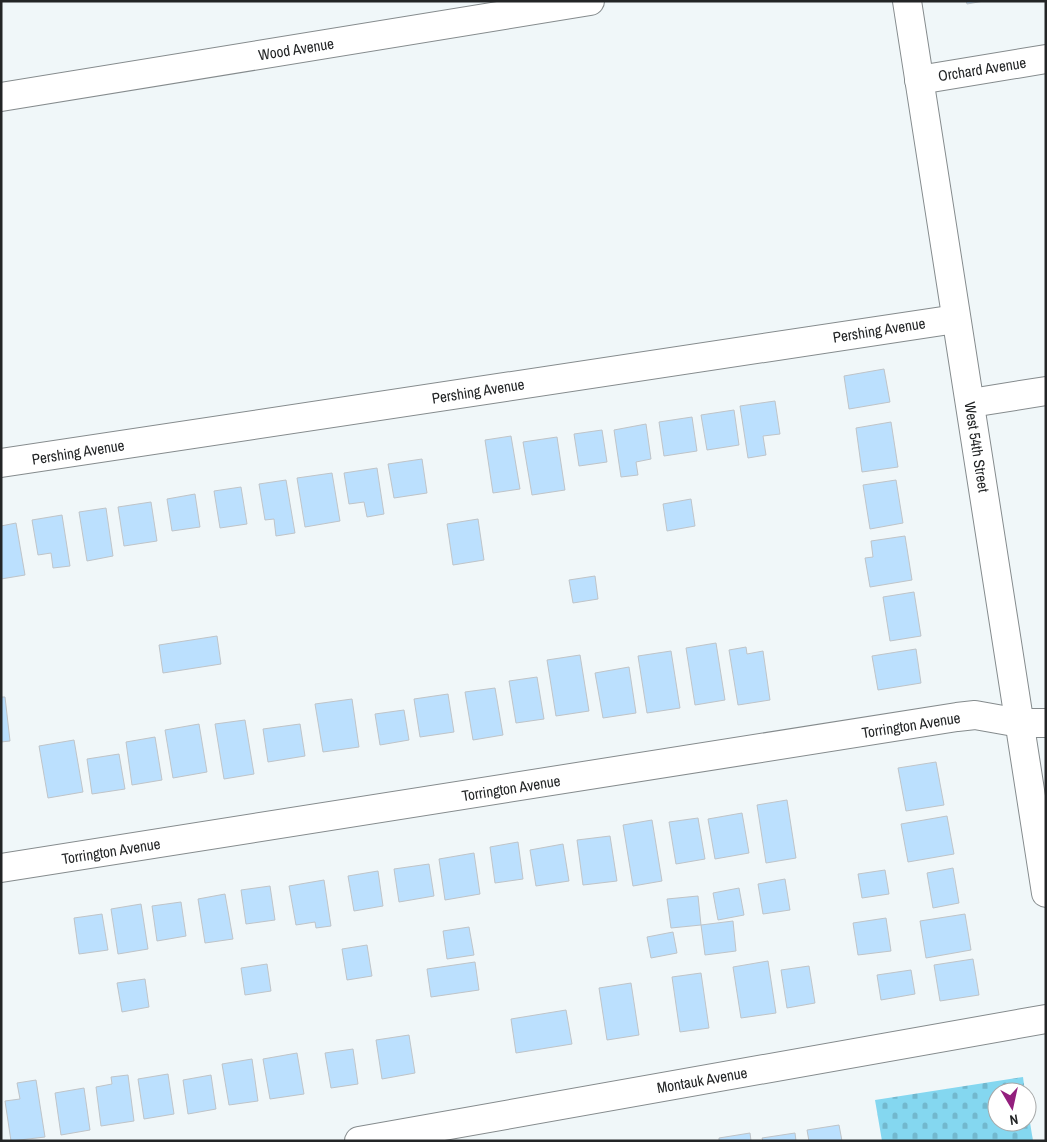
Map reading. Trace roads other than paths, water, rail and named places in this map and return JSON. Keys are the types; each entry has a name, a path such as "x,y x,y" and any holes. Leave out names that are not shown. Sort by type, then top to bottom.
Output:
{"street":[{"name":"Wood Avenue","path":"1,97 590,1"},
{"name":"West 54th Street","path":"907,1 970,403 1033,723 1046,893"},
{"name":"Orchard Avenue","path":"919,80 1046,59"},
{"name":"Pershing Avenue","path":"1,463 956,319"},
{"path":"970,403 1046,391"},
{"name":"Torrington Avenue","path":"1,868 957,717 975,715 1033,723"},
{"name":"Montauk Avenue","path":"359,1141 1046,1019"}]}
